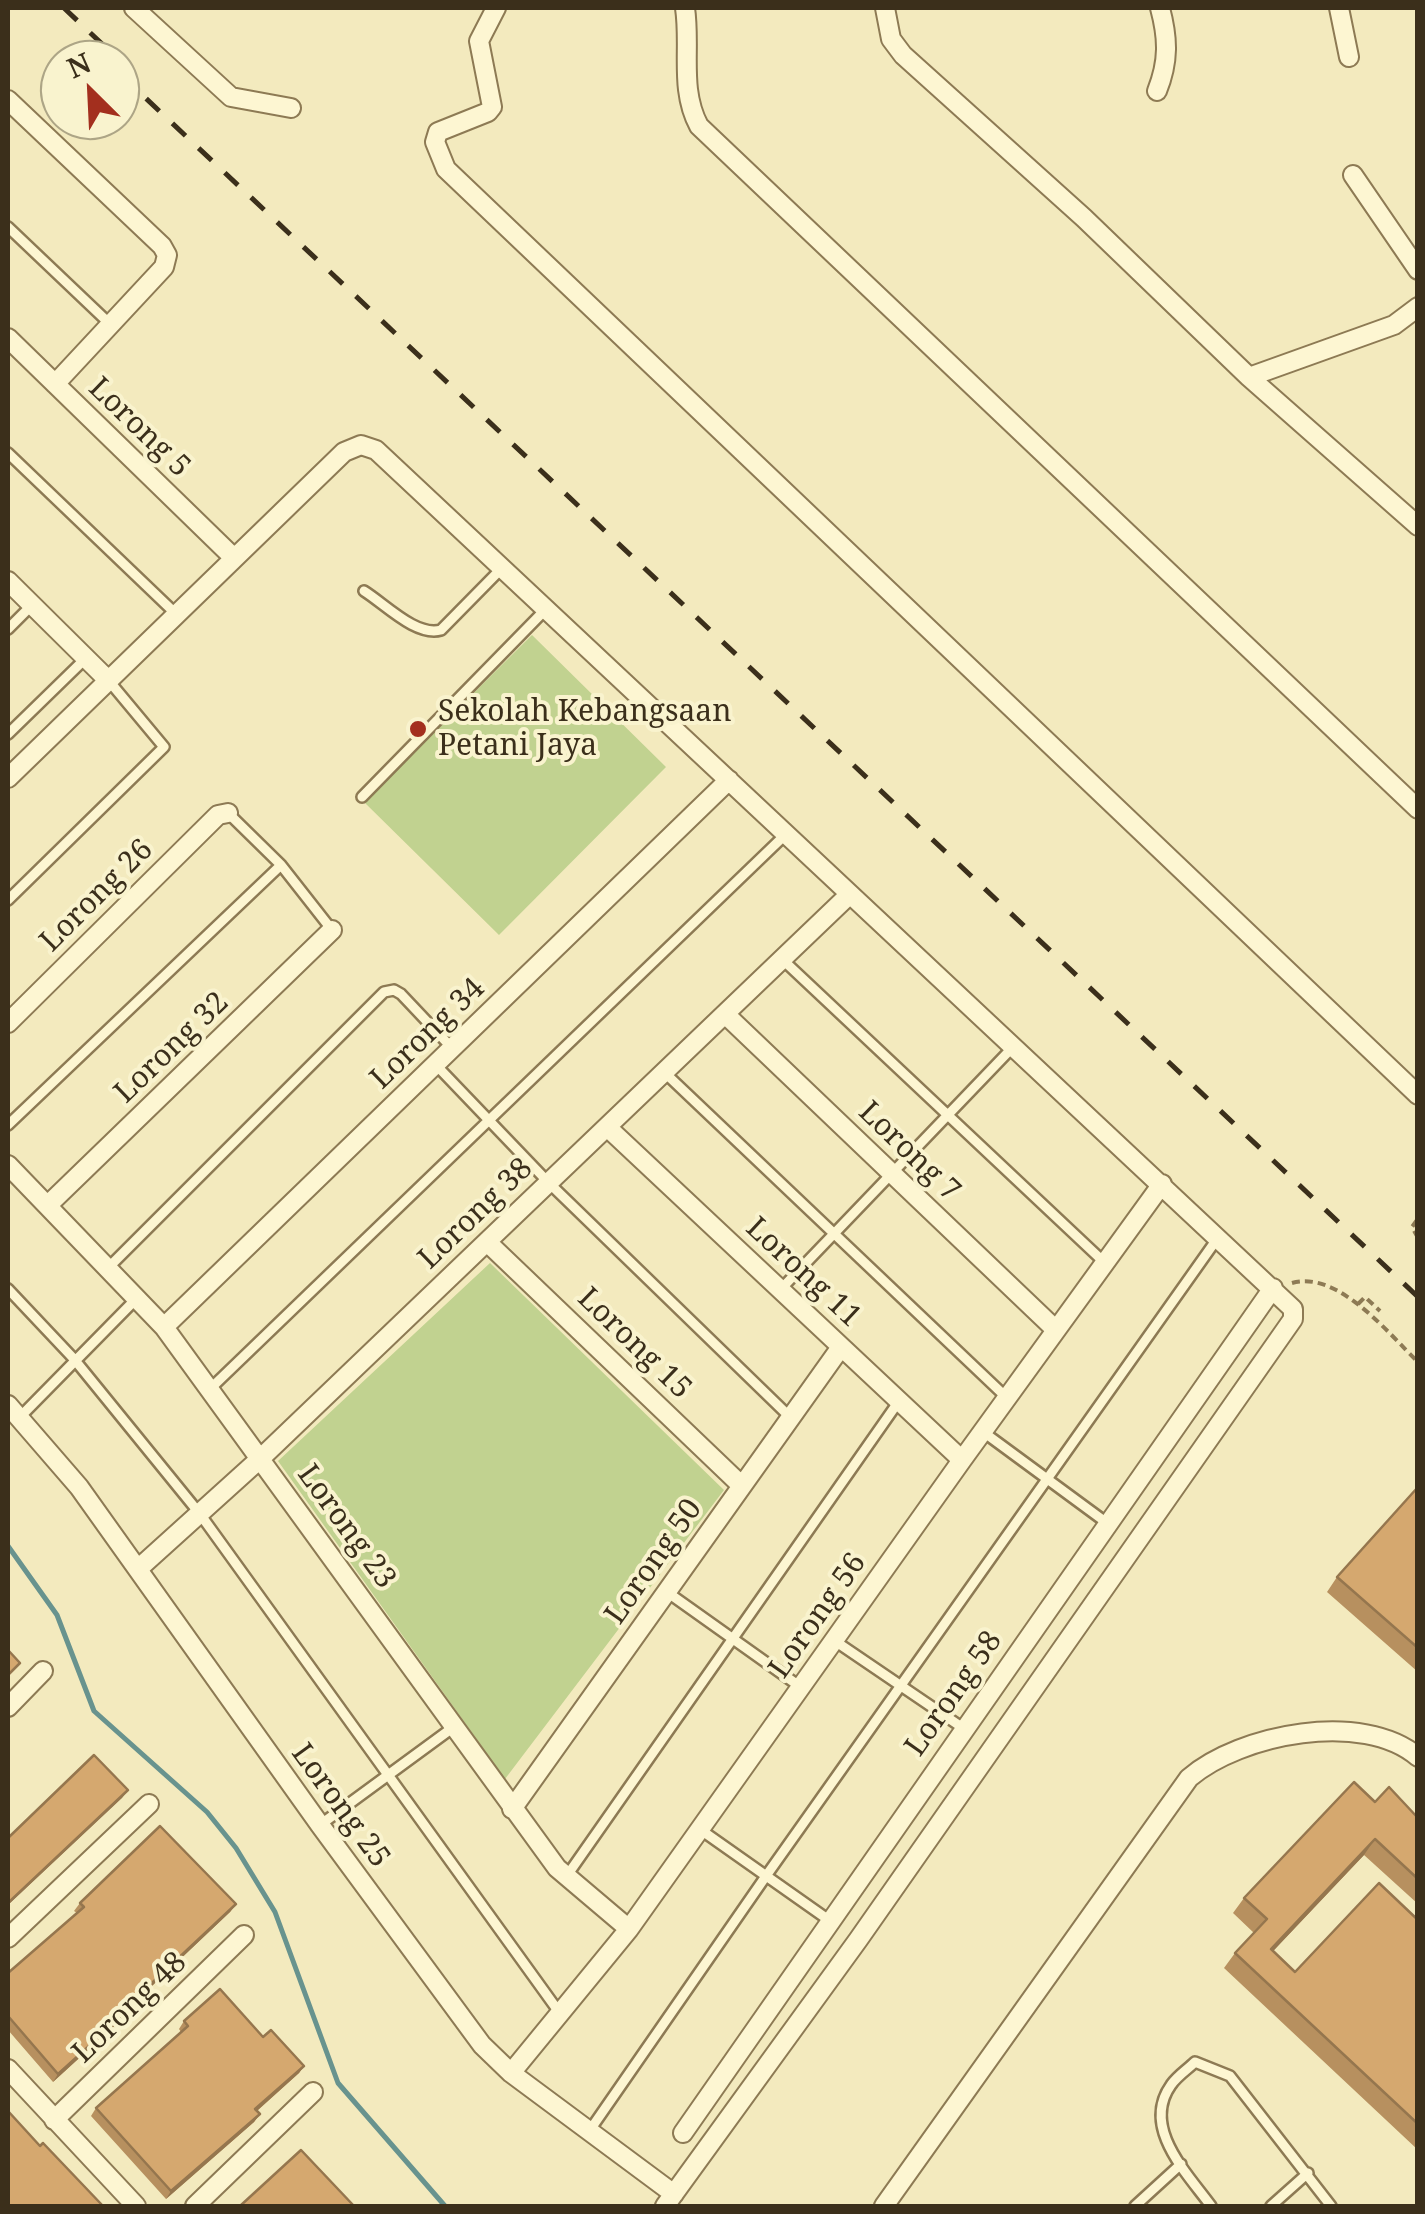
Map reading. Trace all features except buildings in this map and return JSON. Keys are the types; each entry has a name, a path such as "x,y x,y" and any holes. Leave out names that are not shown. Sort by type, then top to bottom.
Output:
{"street":[{"path":"134,8 231,97 291,108"},
{"path":"496,8 479,40 492,107 438,132 435,142 446,169 1418,1095"},
{"path":"685,8 686,92 699,126 1418,808"},
{"path":"885,8 891,39 903,55 1084,218 1248,378 1418,526"},
{"path":"1157,91 1168,58 1160,8"},
{"path":"1338,8 1350,57"},
{"path":"8,100 167,255 164,267 55,384"},
{"path":"1353,175 1418,270"},
{"path":"1248,378 1394,326 1418,306"},
{"name":"Lorong 5","path":"8,338 233,557"},
{"path":"8,778 344,452 361,446 376,450 784,836 1294,1309 1292,1319 858,1940 669,2200"},
{"path":"8,581 109,680"},
{"name":"Lorong 34","path":"164,1327 729,780"},
{"name":"Lorong 26","path":"8,1023 218,815 228,813"},
{"name":"Lorong 38","path":"138,1569 262,1458 849,895"},
{"name":"Lorong 32","path":"48,1205 332,930"},
{"name":"Lorong 7","path":"725,1014 1056,1330"},
{"name":"Lorong 11","path":"607,1127 962,1460"},
{"name":"Lorong 23","path":"8,1165 164,1327 512,1808 566,1877 628,1929"},
{"name":"Lorong 56","path":"511,2074 628,1929 701,1830 1162,1184"},
{"name":"Lorong 15","path":"487,1242 742,1486"},
{"name":"Lorong 58","path":"683,2133 1273,1288"},
{"name":"Lorong 50","path":"512,1808 841,1347"},
{"name":"Lorong 25","path":"14,1412 79,1486 459,2018 511,2074 589,2132 669,2200"},
{"path":"8,1707 43,1671"},
{"path":"884,2206 1189,1778 1202,1766 1267,1741 1320,1730 1370,1735 1418,1758"},
{"path":"8,1938 148,1804"},
{"path":"833,1922 858,1940"},
{"name":"Lorong 48","path":"54,2120 244,1936"},
{"path":"8,2069 136,2206"},
{"path":"724,2074 748,2091"},
{"path":"195,2206 314,2092"}],"lane":[{"path":"8,226 111,324"},
{"path":"8,453 175,613"},
{"path":"364,590 416,626 434,632 441,630 502,568"},
{"path":"8,629 32,605"},
{"path":"362,796 546,609"},
{"path":"8,734 86,658"},
{"path":"8,900 164,747 109,680"},
{"path":"228,813 281,866 332,930"},
{"path":"211,1388 784,836"},
{"path":"8,1125 281,866"},
{"path":"782,959 1105,1263"},
{"path":"108,1268 384,992 394,990 401,994 452,1048"},
{"path":"780,1290 1013,1047"},
{"path":"436,1065 548,1183 791,1418"},
{"path":"664,1072 1007,1398"},
{"path":"589,2132 1218,1237"},
{"path":"8,1289 74,1359 200,1514 559,2012"},
{"path":"14,1412 138,1298"},
{"path":"566,1877 899,1401"},
{"path":"982,1432 1108,1523"},
{"path":"666,1592 802,1688"},
{"path":"836,1641 963,1728"},
{"path":"320,1824 455,1726"},
{"path":"701,1830 833,1922"},
{"path":"1211,2206 1164,2138 1159,2109 1172,2084 1195,2062 1230,2076 1331,2206"},
{"path":"1135,2206 1181,2164"},
{"path":"1271,2206 1308,2173"}],"path":[{"path":"1417,1220 1412,1231 1418,1238"},
{"path":"1273,1288 1304,1280 1332,1287 1358,1304 1418,1362"},
{"path":"1358,1304 1365,1297 1380,1311"}],"green space":[{"path":"532,635 666,767 499,935 364,802"},
{"path":"490,1263 724,1490 505,1779 278,1461"}],"waterway":[{"path":"8,1546 57,1615 94,1711 207,1812 236,1848 275,1912 338,2083 445,2206"}],"railway":[{"path":"64,8 98,40"},
{"path":"140,93 1418,1297"}],"place":[{"name":"Sekolah Kebangsaan Petani Jaya","path":"418,729"}]}
